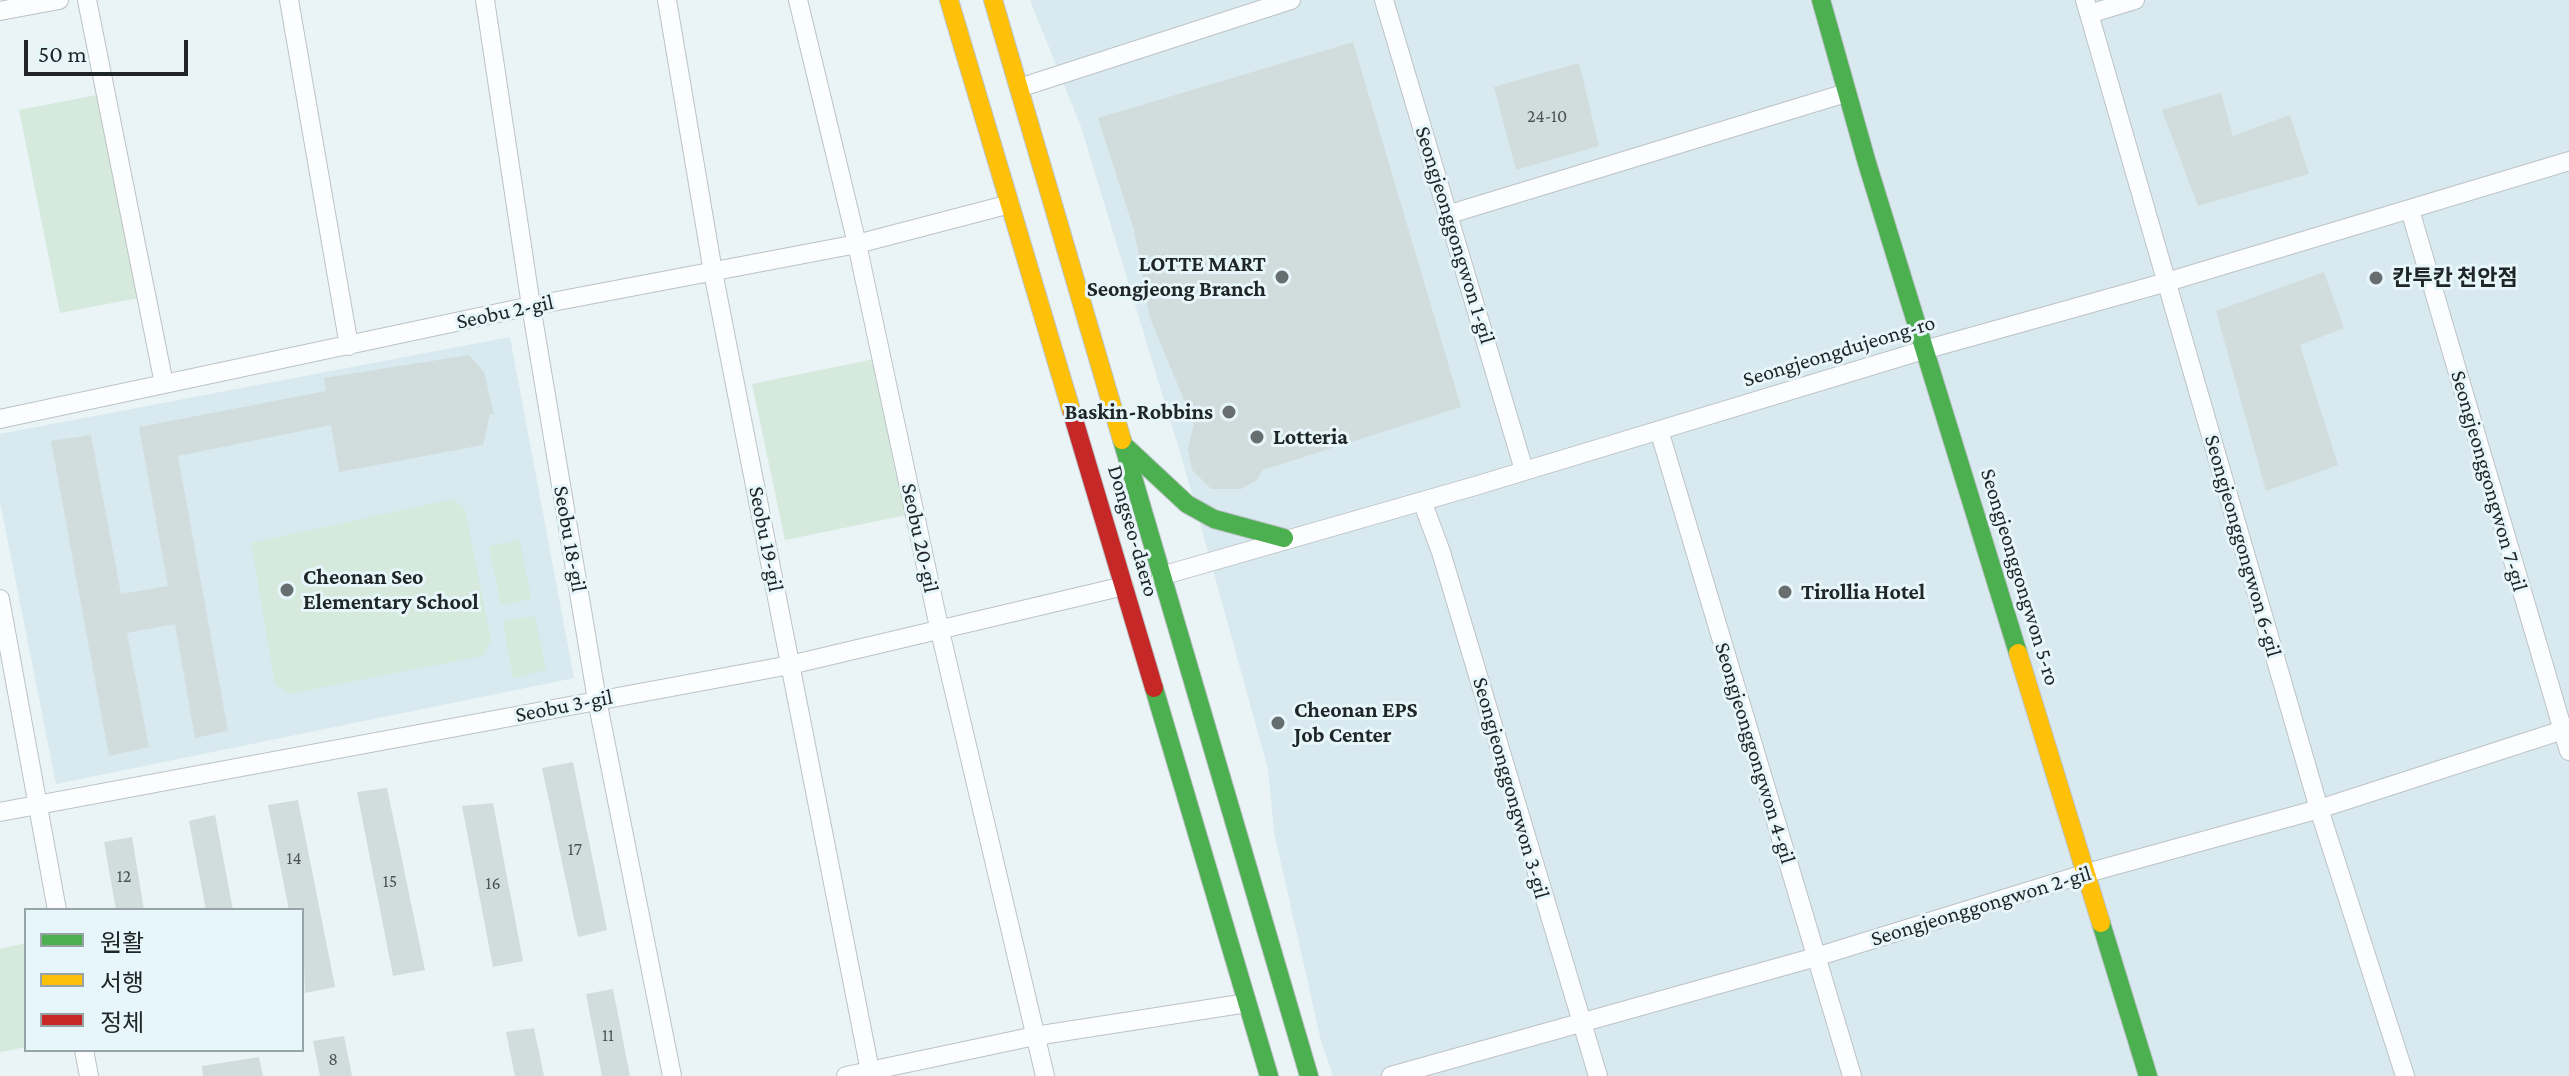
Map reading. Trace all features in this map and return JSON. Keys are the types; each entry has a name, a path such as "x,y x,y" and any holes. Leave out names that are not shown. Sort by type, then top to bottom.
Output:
{"main road":[{"name":"Dongseo-daero","path":"949,0 1269,1076"},
{"name":"Dongseo-daero","path":"993,0 1309,1076"},
{"name":"Seongjeonggongwon 5-ro","path":"1821,0 1924,350 2148,1076"},
{"path":"1126,447 1187,504 1214,519 1284,538"},
{"name":"Seongjeongdujeong-ro","path":"1124,586 1161,576"}],"street":[{"path":"0,11 59,0"},
{"path":"87,0 164,384"},
{"path":"289,0 349,346"},
{"name":"Seobu 18-gil","path":"485,0 531,306 597,700 672,1076"},
{"name":"Seobu 19-gil","path":"667,0 713,272 871,1074"},
{"name":"Seobu 20-gil","path":"798,0 857,244 939,627 1045,1076"},
{"name":"Seongjeonggongwon 1-gil","path":"1384,0 1524,470"},
{"name":"Seongjeonggongwon 6-gil","path":"2135,0 2087,7 2319,809 2405,1076"},
{"path":"1019,88 1281,1"},
{"path":"1450,214 1846,93"},
{"name":"Seongjeongdujeong-ro","path":"1161,576 1924,350 2167,282 2569,161"},
{"name":"Seobu 2-gil","path":"0,419 531,306 857,244 1010,204"},
{"name":"Seongjeonggongwon 7-gil","path":"2410,210 2566,729 2569,751"},
{"name":"Seongjeonggongwon 4-gil","path":"1659,430 1852,1076"},
{"name":"Seongjeonggongwon 3-gil","path":"1422,501 1441,552 1598,1076"},
{"name":"Seobu 3-gil","path":"0,812 790,665 939,627 1124,586"},
{"path":"0,599 57,908"},
{"name":"Seongjeonggongwon 2-gil","path":"1391,1076 1816,957 2087,873 2319,809 2566,729"},
{"path":"846,1076 871,1074 1035,1036 1247,1003"},
{"path":"84,1052 89,1076"}],"shaded area":[{"path":"1030,0 2569,0 2569,1076 1333,1076 1321,1041 1274,832 1268,769 1185,469 1081,127"},
{"name":"Cheonan Seo Elementary School","path":"510,337 574,678 56,784 0,502 0,434"}],"green space":[{"path":"97,95 138,298 60,313 19,110"},
{"path":"874,359 907,515 785,540 752,384"},
{"path":"453,499 465,509 491,640 483,656 288,694 275,683 251,543"},
{"path":"520,540 531,599 501,605 489,546"},
{"path":"535,616 546,670 513,678 503,621"},
{"path":"24,943 24,1047 0,1052 0,949"}],"building":[{"name":"LOTTE MART Seongjeong Branch","path":"1353,42 1461,407 1263,470 1257,480 1241,489 1211,489 1192,470 1188,449 1194,424 1150,318 1134,230 1098,118"},
{"path":"1579,63 1599,146 1516,170 1494,87"},
{"path":"2221,93 2233,136 2290,115 2309,174 2198,206 2162,110"},
{"path":"2324,272 2344,328 2300,345 2338,465 2266,491 2216,311"},
{"path":"469,355 484,372 494,414 490,414 483,445 339,472 331,425 178,456 228,731 195,738 175,624 127,633 149,747 109,756 51,441 91,435 121,594 168,586 139,427 326,391 324,378"},
{"path":"573,762 607,930 578,937 542,768"},
{"path":"387,788 425,970 393,976 357,792"},
{"path":"298,800 335,987 305,993 304,908 289,908 268,805"},
{"path":"493,803 523,961 493,967 462,806"},
{"path":"215,815 233,908 206,908 189,821"},
{"path":"132,837 144,908 116,908 104,842"},
{"path":"613,989 630,1076 602,1076 586,994"},
{"path":"534,1028 544,1076 515,1076 506,1032"},
{"path":"344,1036 352,1076 320,1076 313,1041"},
{"path":"259,1057 263,1076 203,1076 202,1066"}],"traffic: fast":[{"path":"1821,0 1867,163 2018,653"},
{"path":"1122,440 1309,1076"},
{"path":"1127,448 1187,504 1214,519 1284,538"},
{"path":"1154,688 1269,1076"},
{"path":"2101,923 2148,1076"}],"traffic: slow":[{"path":"949,0 1072,413"},
{"path":"993,0 1122,440"},
{"path":"2018,653 2101,923"}],"traffic: jam":[{"path":"1072,413 1154,688"}],"place":[{"name":"LOTTE MART Seongjeong Branch","path":"1282,277"},
{"name":"칸투칸 천안점","path":"2376,278"},
{"name":"Baskin-Robbins","path":"1229,412"},
{"name":"Lotteria","path":"1257,437"},
{"name":"Cheonan Seo Elementary School","path":"287,590"},
{"name":"Tirollia Hotel","path":"1785,592"},
{"name":"Cheonan EPS Job Center","path":"1278,723"}]}
